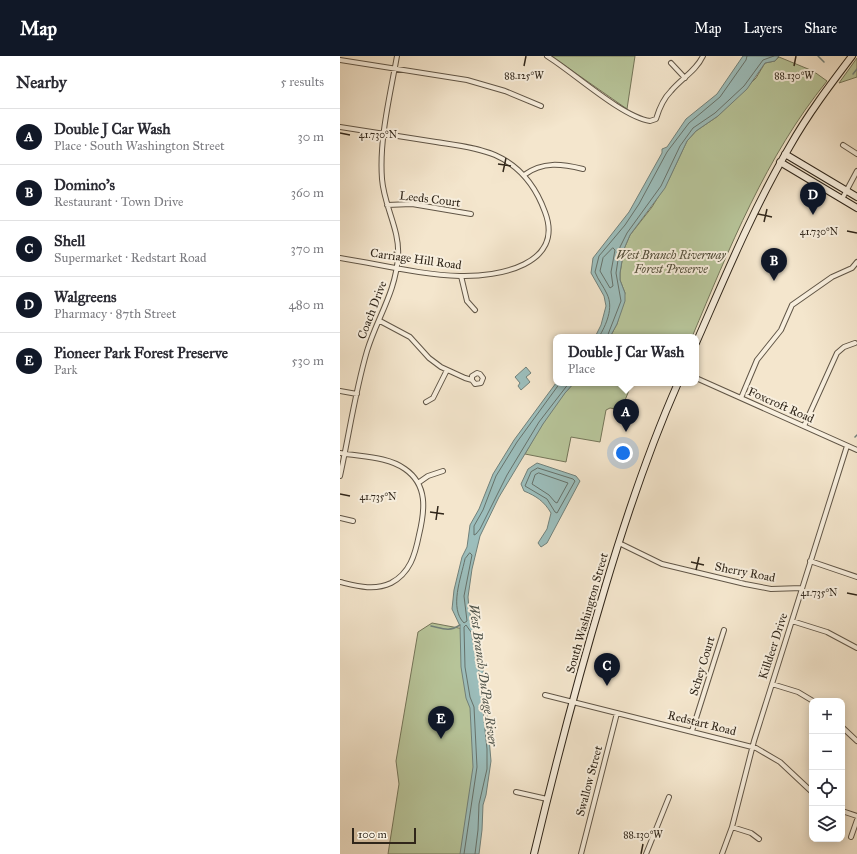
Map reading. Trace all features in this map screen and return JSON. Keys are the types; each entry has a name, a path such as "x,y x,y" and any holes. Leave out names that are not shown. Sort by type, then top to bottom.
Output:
{"main road":[{"path":"699,336 780,162 808,117 852,56"},
{"path":"785,154 857,197"},
{"path":"780,162 857,208"},
{"name":"South Washington Street","path":"534,854 573,702 619,543 641,473 677,386"}],"street":[{"name":"Coach Drive","path":"340,476 342,453 367,351 391,292 397,267 397,238 387,205 382,166 385,134 397,56"},
{"path":"547,56 619,107 642,119 652,121 656,119 666,96 696,68 703,56"},
{"path":"340,60 474,82 505,91 541,106"},
{"path":"671,63 685,78"},
{"path":"340,127 481,150 508,162 524,175 537,168 552,164 583,169"},
{"path":"843,145 857,154"},
{"path":"842,199 857,171"},
{"name":"Carriage Hill Road","path":"340,258 461,276 498,272 535,258 547,244 549,226 538,196 524,175"},
{"name":"Leeds Court","path":"387,205 412,204 471,214"},
{"path":"741,398 757,360 779,334 792,305 832,277 853,266 857,262"},
{"path":"461,276 467,301 474,310"},
{"path":"380,321 410,337 429,358 447,370 472,380"},
{"path":"804,426 837,353 844,347 854,343"},
{"path":"426,402 433,398 447,370"},
{"name":"Foxcroft Road","path":"699,379 857,450"},
{"path":"340,391 357,394"},
{"name":"Killdeer Drive","path":"722,854 732,828 752,746 847,446"},
{"path":"340,582 362,587 380,586 396,580 407,569 416,552 423,517 423,498 418,483 412,474 397,464 342,453"},
{"path":"418,483 433,474 443,471"},
{"path":"340,518 353,521"},
{"name":"Sherry Road","path":"619,543 662,564 770,589 802,588"},
{"path":"810,561 857,577"},
{"path":"792,621 828,632 857,648"},
{"name":"Schey Court","path":"692,731 724,630"},
{"path":"772,684 798,692 809,699"},
{"name":"Redstart Road","path":"545,695 752,746 772,756 809,789"},
{"name":"Swallow Street","path":"581,854 617,713"},
{"path":"845,730 857,741"},
{"path":"516,792 547,799"},
{"path":"646,854 669,797"},
{"path":"845,812 857,816"},
{"path":"851,837 857,820"},
{"path":"732,828 751,833 759,839"}],"green space":[{"path":"551,56 635,56 627,109"},
{"name":"West Branch Riverway Forest Preserve","path":"779,57 813,71 827,81 785,140 750,204 693,334 612,334 617,324 625,293 620,280 620,273 624,249 630,235 652,207 669,179 687,141 696,131 718,116 756,78 765,63 775,61"},
{"path":"857,58 857,77 839,83"},
{"path":"571,386 631,386 621,410 610,408 606,410 600,442 571,437 566,462 525,454 553,408"},
{"path":"432,623 464,629 481,731 471,854 388,854 399,784 396,761 418,632"}],"water":[{"path":"743,56 779,56 775,61 765,63 747,89 718,116 696,131 687,141 665,188 630,235 624,249 620,280 625,293 625,301 617,324 612,334 596,334 601,325 606,306 604,296 591,273 593,258 629,212 662,153 662,149 667,147 686,119 717,94"},
{"path":"526,367 531,373 526,377 530,382 521,390 518,386 520,383 515,377"},
{"path":"554,386 571,386 543,424 499,497 480,536 472,569 468,597 469,609 483,669 491,761 483,805 479,854 460,854 473,767 470,708 466,698 461,667 460,626 452,609 454,590 462,557 467,547 470,525 479,509 493,474 514,440"},
{"path":"537,463 576,476 580,481 547,543 541,547 538,543 547,529 551,513 546,505 539,499 524,491 521,484 528,469"}],"waterway":[{"path":"818,56 824,62"},
{"path":"853,74 857,69"},
{"path":"431,626 443,629 453,629 460,625"}],"place":[{"name":"Walgreens","path":"813,215"},
{"name":"Domino's","path":"774,281"},
{"name":"Double J Car Wash","path":"626,432"},
{"name":"Shell","path":"607,686"},
{"name":"Pioneer Park Forest Preserve","path":"441,739"}],"water label":[{"name":"West Branch DuPage River","path":"484,675"}]}
